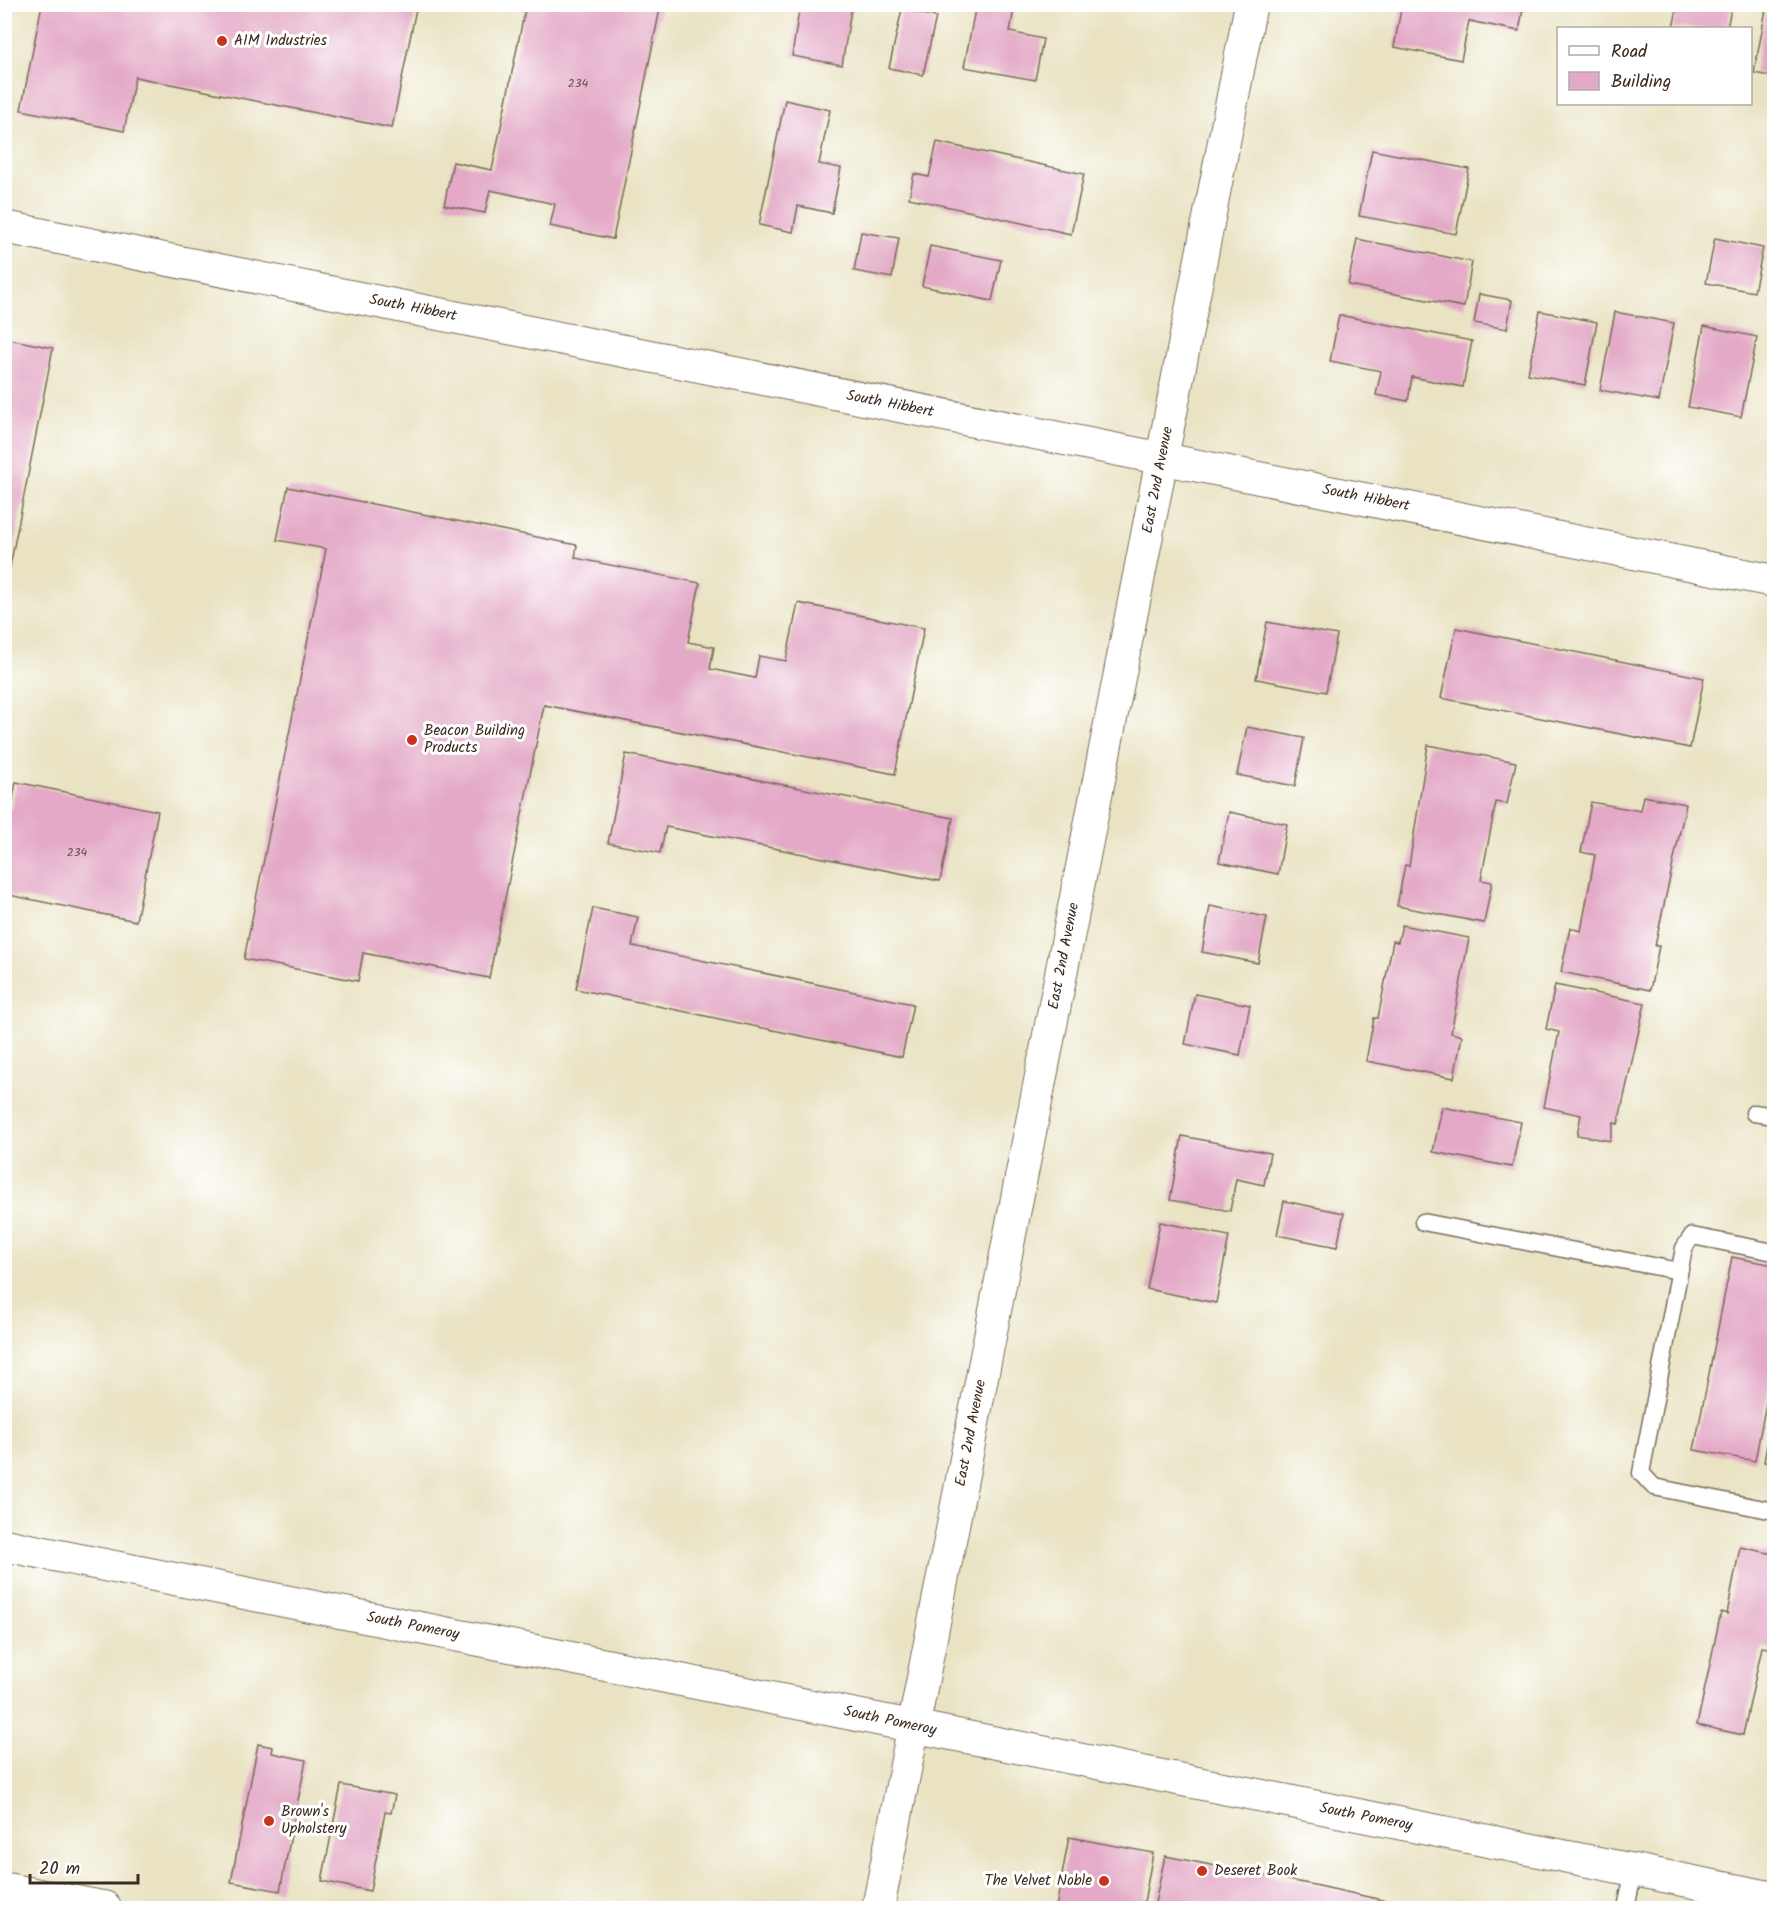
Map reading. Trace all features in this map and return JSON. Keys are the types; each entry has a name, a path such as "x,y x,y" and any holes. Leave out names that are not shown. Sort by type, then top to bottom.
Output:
{"main road":[{"path":"4,1889 105,1908"}],"street":[{"name":"East 2nd Avenue","path":"878,1908 1251,4"},
{"name":"South Hibbert","path":"4,227 1774,581"},
{"name":"South Pomeroy","path":"4,1545 1774,1898"}],"lane":[{"path":"1754,1113 1774,1116"},
{"path":"1423,1222 1679,1271"},
{"path":"1774,1252 1692,1236 1684,1248 1641,1473 1654,1487 1774,1511"},
{"path":"1626,1908 1634,1870"}],"building":[{"name":"AIM Industries","path":"42,4 417,4 392,128 135,77 124,131 21,110"},
{"path":"526,4 661,4 613,239 550,226 555,204 490,190 485,213 444,205 453,162 492,170"},
{"path":"800,4 852,4 842,65 792,56"},
{"path":"976,4 1014,9 1010,32 1043,39 1035,80 964,67"},
{"path":"1402,4 1524,4 1519,31 1469,21 1461,60 1394,47"},
{"path":"1678,4 1732,4 1727,27 1673,27"},
{"path":"1767,4 1774,6 1774,77 1754,73"},
{"path":"902,9 936,17 923,75 889,68"},
{"path":"785,100 830,110 819,164 841,168 832,213 798,206 793,232 759,225"},
{"path":"937,142 1084,174 1071,234 909,198 914,174 929,177"},
{"path":"1372,150 1469,169 1456,234 1359,216"},
{"path":"861,232 899,238 892,278 854,271"},
{"path":"1715,238 1763,248 1754,292 1706,283"},
{"path":"1357,239 1472,262 1464,307 1348,285"},
{"path":"930,246 1001,260 992,301 922,286"},
{"path":"1479,294 1512,300 1507,329 1474,323"},
{"path":"1540,311 1597,322 1585,385 1528,374"},
{"path":"1615,312 1674,323 1659,401 1600,390"},
{"path":"1339,315 1472,341 1463,387 1412,377 1408,401 1376,395 1381,371 1330,361"},
{"path":"1704,326 1757,337 1741,417 1688,407"},
{"path":"4,338 53,348 6,587 4,587"},
{"name":"Beacon Building Products","path":"288,487 577,545 575,558 700,583 688,642 714,647 710,669 755,678 759,656 786,661 798,603 924,628 895,774 544,705 489,978 363,953 358,981 244,959 326,549 277,540"},
{"path":"1267,622 1337,635 1326,692 1256,679"},
{"path":"1456,628 1704,678 1690,748 1441,698"},
{"path":"1247,727 1304,738 1295,786 1237,775"},
{"path":"1428,745 1516,762 1507,804 1496,802 1481,880 1492,882 1484,923 1397,906 1405,865 1409,866"},
{"path":"626,754 953,818 940,881 666,827 660,853 608,843"},
{"path":"16,782 158,811 136,921 4,894 4,808 11,809"},
{"path":"1643,796 1686,804 1655,946 1659,946 1650,990 1561,972 1570,928 1581,931 1595,855 1581,852 1591,802 1640,811"},
{"path":"1229,812 1287,824 1278,874 1219,862"},
{"path":"1210,906 1267,917 1258,963 1202,952"},
{"path":"593,908 638,917 632,946 913,1004 902,1057 576,989"},
{"path":"1402,925 1469,938 1451,1033 1462,1036 1454,1078 1366,1061 1374,1018 1378,1018 1393,941 1398,942"},
{"path":"1555,985 1645,1003 1618,1124 1614,1123 1610,1141 1577,1135 1581,1115 1544,1107 1559,1032 1546,1029"},
{"path":"1195,994 1250,1005 1240,1055 1185,1044"},
{"path":"1442,1107 1521,1122 1512,1167 1433,1152"},
{"path":"1182,1136 1270,1153 1264,1185 1236,1179 1230,1211 1170,1200"},
{"path":"1284,1201 1344,1213 1337,1247 1277,1235"},
{"path":"1160,1222 1229,1236 1216,1303 1147,1289"},
{"path":"1732,1257 1774,1265 1774,1361 1755,1461 1694,1450"},
{"path":"1774,1412 1774,1464 1764,1462"},
{"path":"1740,1547 1774,1554 1774,1649 1762,1647 1743,1735 1697,1725 1721,1612 1727,1614"},
{"name":"Brown's Upholstery","path":"258,1744 273,1747 272,1753 306,1760 280,1891 231,1882"},
{"path":"341,1785 395,1795 391,1813 385,1812 370,1891 322,1881"},
{"name":"The Velvet Noble","path":"1069,1837 1153,1853 1143,1908 1056,1908"},
{"name":"Deseret Book","path":"1165,1856 1319,1886 1418,1908 1154,1908"}],"place":[{"name":"AIM Industries","path":"222,41"},
{"name":"Beacon Building Products","path":"412,740"},
{"name":"Brown's Upholstery","path":"269,1821"},
{"name":"Deseret Book","path":"1202,1871"},
{"name":"The Velvet Noble","path":"1104,1881"}]}
